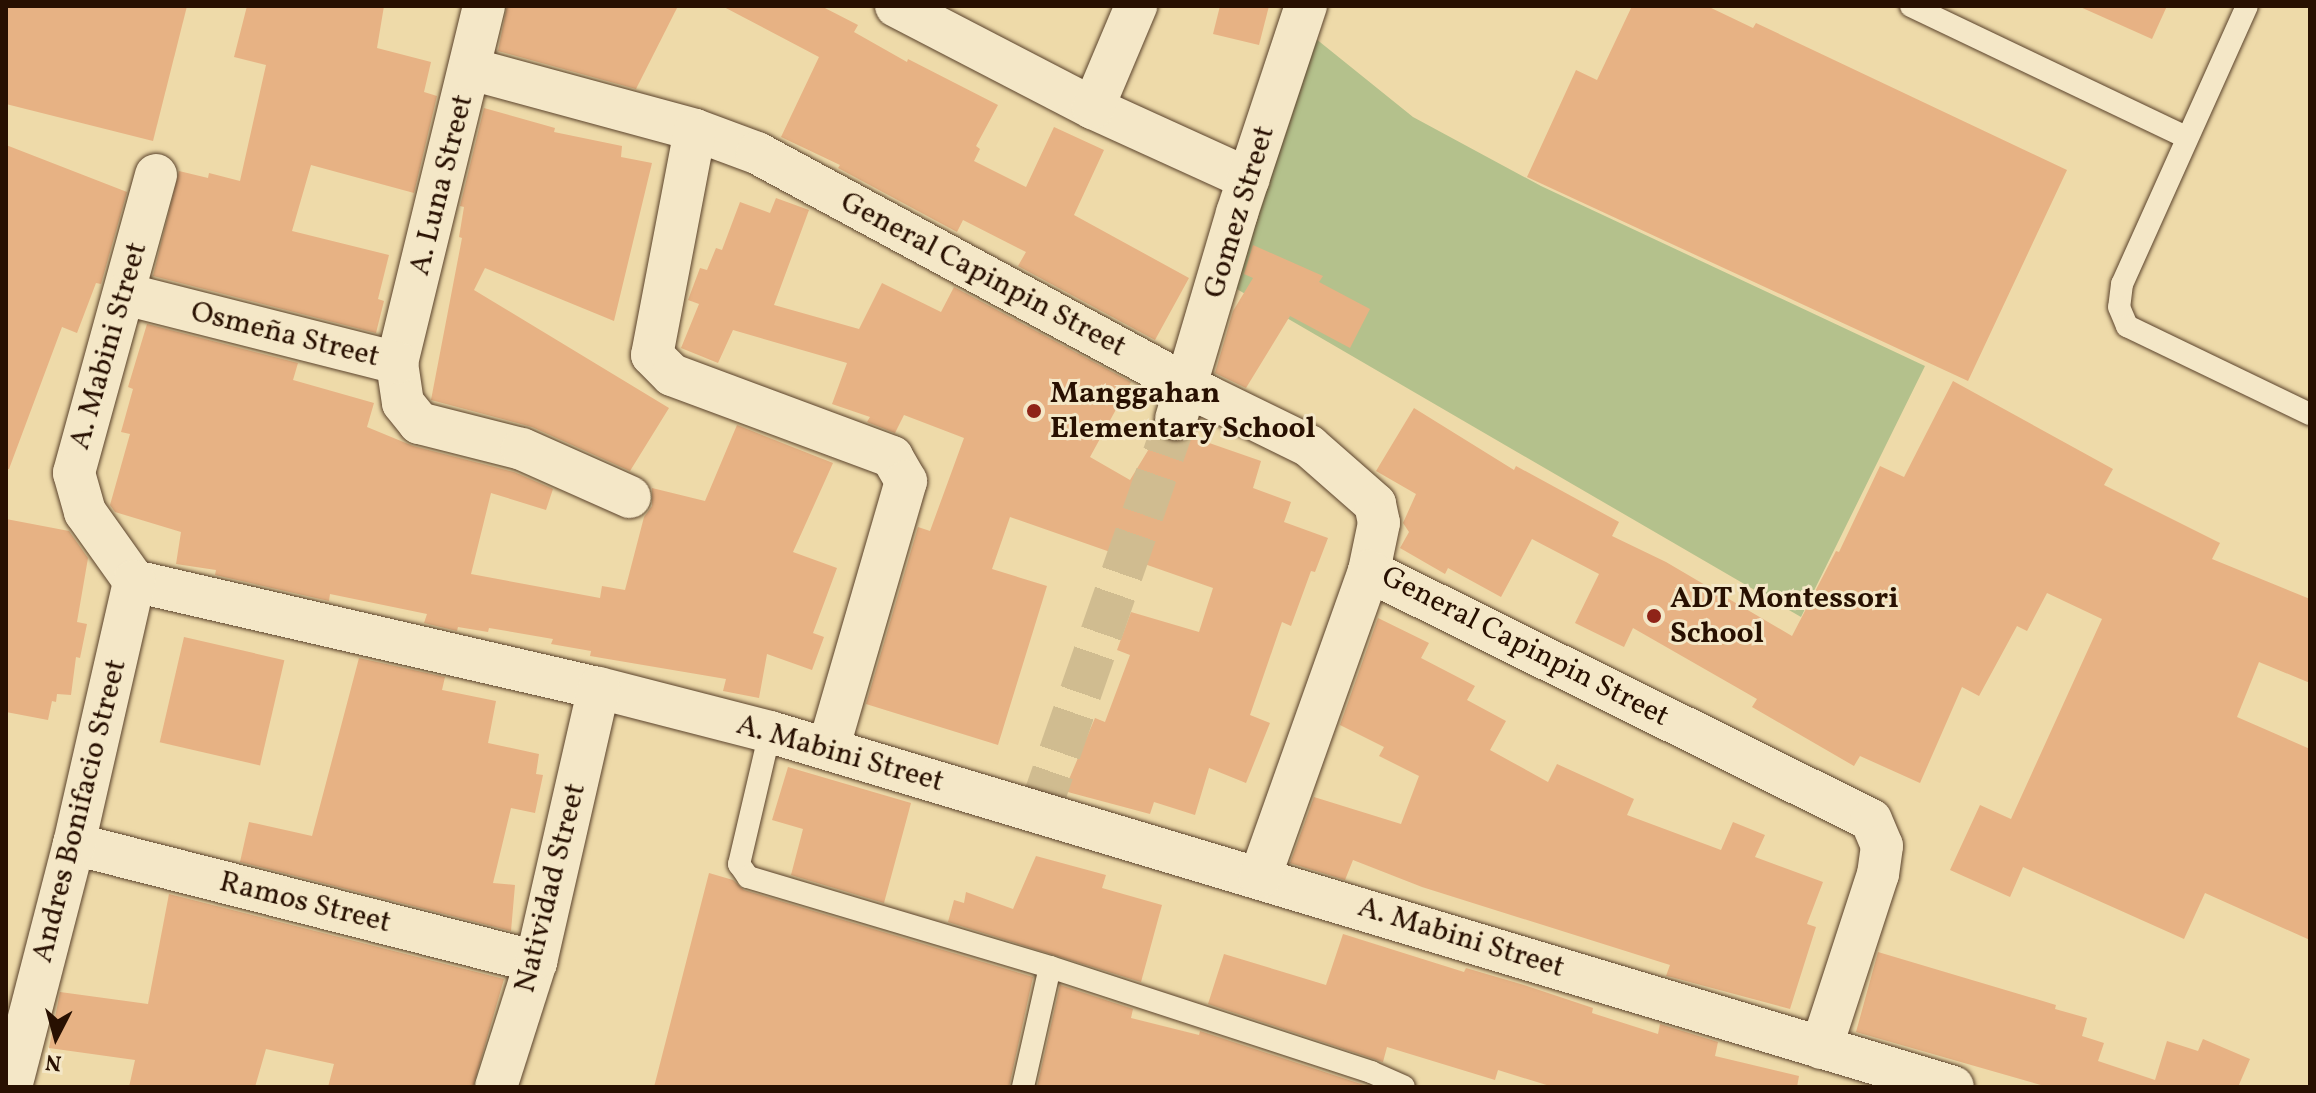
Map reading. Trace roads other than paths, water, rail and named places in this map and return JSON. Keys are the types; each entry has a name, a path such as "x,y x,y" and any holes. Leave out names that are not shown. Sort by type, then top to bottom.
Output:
{"street":[{"name":"A. Luna Street","path":"397,363 484,6"},
{"path":"896,6 1093,108 1249,179"},
{"path":"1093,108 1136,6"},
{"name":"Gomez Street","path":"1182,402 1249,179 1306,6"},
{"name":"General Capinpin Street","path":"471,69 695,130 757,153 1182,402 1309,446 1375,504 1379,523 1369,571 1871,820 1882,846 1878,874 1821,1048"},
{"path":"695,130 652,355 672,375 892,457 906,481 828,749"},
{"name":"A. Mabini Street","path":"156,175 74,473 85,512 134,581 599,688 770,732 1260,877 1945,1086"},
{"name":"Osmeña Street","path":"125,294 397,363 403,403 419,423 522,449 630,497"},
{"path":"1260,877 1369,571"},
{"name":"Andres Bonifacio Street","path":"11,1087 74,844 134,581"},
{"name":"Natividad Street","path":"496,1087 536,962 599,688"},
{"name":"Ramos Street","path":"74,844 536,962"}],"lane":[{"path":"1911,6 2186,137"},
{"path":"2247,6 2122,284 2119,307 2127,326 2310,414"},
{"path":"770,732 739,864 748,877 1050,967 1371,1072 1404,1087"},
{"path":"1023,1087 1050,967"}],"tunnel":[{"path":"1039,812 1176,419"}],"place":[{"name":"Manggahan Elementary School","path":"1034,411"},
{"name":"ADT Montessori School","path":"1654,616"}]}
